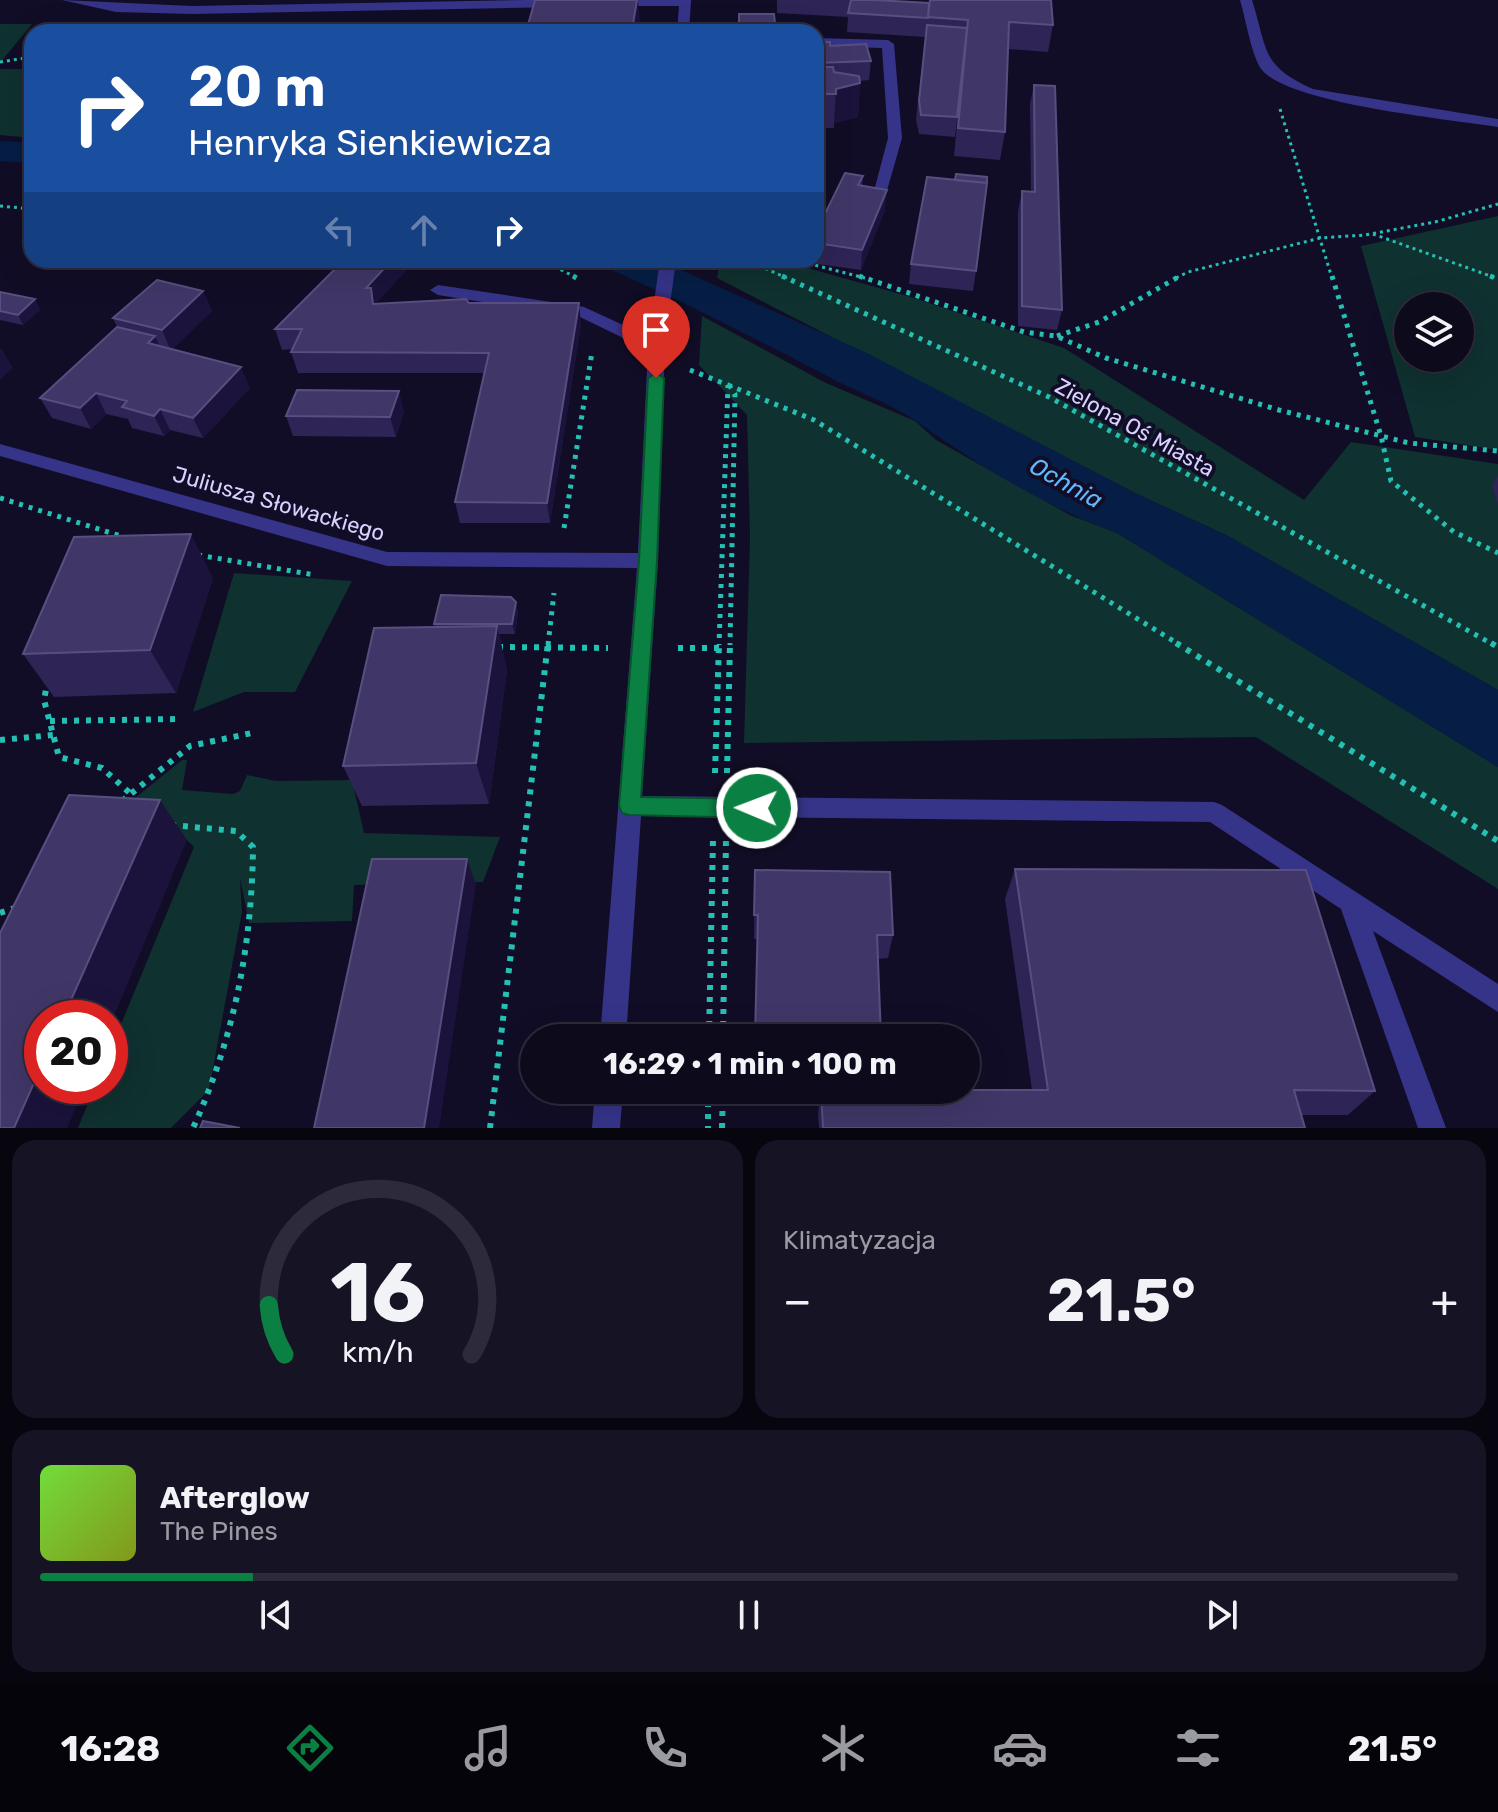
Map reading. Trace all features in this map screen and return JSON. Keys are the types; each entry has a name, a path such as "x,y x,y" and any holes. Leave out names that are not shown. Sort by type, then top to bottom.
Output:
{"street":[{"path":"68,0 116,8 192,10 570,3"},
{"path":"1246,0 1266,67 1284,81 1310,92 1498,123"},
{"path":"602,3 685,1 684,24"},
{"path":"824,42 888,44 895,138 881,191"},
{"path":"614,1024 639,648 648,561 657,342 667,268"},
{"path":"438,290 584,312 657,342"},
{"name":"Juliusza Słowackiego","path":"0,450 387,559 648,561"},
{"path":"629,806 1214,812 1498,999"},
{"path":"1350,901 1432,1128"},
{"path":"606,1128 608,1104"}],"path":[{"path":"0,62 24,58"},
{"path":"1266,67 1381,436 1391,481 1454,532 1498,553"},
{"path":"1056,336 1099,322 1188,272 1320,238 1372,233 1498,204"},
{"path":"0,206 24,208"},
{"path":"1372,233 1498,279"},
{"path":"824,267 1024,332 1056,336 1106,358 1381,436 1409,443 1498,451"},
{"name":"Zielona Oś Miasta","path":"764,268 1049,397 1498,647"},
{"path":"490,1128 547,648 593,348"},
{"path":"687,360 686,368 814,420 1498,841"},
{"path":"723,1024 719,648 728,385"},
{"path":"710,1024 735,394 728,385"},
{"path":"488,647 719,648"},
{"path":"49,676 44,700 59,757 102,768 131,794"},
{"path":"50,721 180,719"},
{"path":"120,803 190,746 252,733"},
{"path":"0,740 53,735"},
{"path":"161,826 236,831 253,847 244,983 203,1107 193,1128"},
{"path":"0,913 28,903"},
{"path":"708,1104 708,1128"},
{"path":"722,1128 723,1104"}],"green space":[{"path":"0,24 24,24 24,34 0,63"},
{"path":"0,69 24,69 24,137 0,135"},
{"path":"1498,216 1498,450 1415,437 1397,372 1474,372 1474,292 1394,292 1394,363 1361,246"},
{"path":"719,268 808,268 911,297 1064,348 1304,500 1351,442 1498,464 1498,690 1226,535 1137,494 717,278"},
{"path":"702,316 826,383 915,421 936,440 1070,515 1117,533 1498,767 1498,889 1256,737 744,743 750,537 747,415 699,365"},
{"path":"234,573 352,581 295,692 244,692 193,712"},
{"path":"182,760 187,760 182,790 233,794 240,791 247,775 276,781 352,780 364,833 500,837 483,882 354,885 352,921 249,923 240,878 242,912 209,1090 171,1128 78,1128 88,1104 128,1104 128,1007 194,847 187,840 92,833"}],"water":[{"path":"0,141 24,142 24,162 0,161"},
{"name":"Ochnia","path":"607,268 677,268 865,352 1137,494 1226,535 1498,690 1498,767 1117,533 1013,484 895,409"}],"building":[{"path":"535,0 637,0 633,24 528,24"},
{"path":"851,0 929,3 928,18 848,13"},
{"path":"930,0 1051,0 1053,25 1009,22 1005,132 958,128 968,20 928,17"},
{"path":"739,14 774,14 775,24 739,24"},
{"path":"927,25 967,28 957,117 921,115 919,101"},
{"path":"824,42 830,42 830,46 866,44 871,61 824,63"},
{"path":"824,67 859,76 860,83 836,89 836,94 824,94"},
{"path":"1034,85 1055,86 1062,310 1022,306 1022,191 1035,192"},
{"path":"845,173 863,176 858,185 887,190 862,250 824,244 824,216"},
{"path":"956,174 987,177 987,183 955,180"},
{"path":"927,177 987,183 976,271 911,264"},
{"path":"336,268 385,268 366,288 371,288 373,304 466,299 469,303 579,303 547,503 455,502 489,353 291,352 302,329 275,329"},
{"path":"157,280 203,291 162,330 113,318"},
{"path":"0,292 35,299 18,315 0,311"},
{"path":"117,327 155,336 148,343 241,367 193,418 160,409 154,416 122,407 127,401 96,393 80,408 40,398"},
{"path":"297,390 399,391 390,417 286,416"},
{"path":"191,534 150,650 23,654 74,537"},
{"path":"441,595 511,597 516,602 512,624 434,624"},
{"path":"497,626 476,763 343,766 374,628"},
{"path":"69,795 160,800 71,1000 24,1000 25,1104 14,1128 0,1128 0,933"},
{"path":"372,859 467,859 424,1128 314,1128"},
{"path":"1015,869 1306,870 1375,1091 1294,1090 1305,1128 823,1128 822,1104 980,1104 980,1090 1048,1090"},
{"path":"755,870 890,872 893,935 877,935 880,1024 755,1024 758,915 754,915"},
{"path":"203,1121 240,1128 200,1128"}],"route":[{"path":"656,378 648,561 629,806 757,808"}]}
